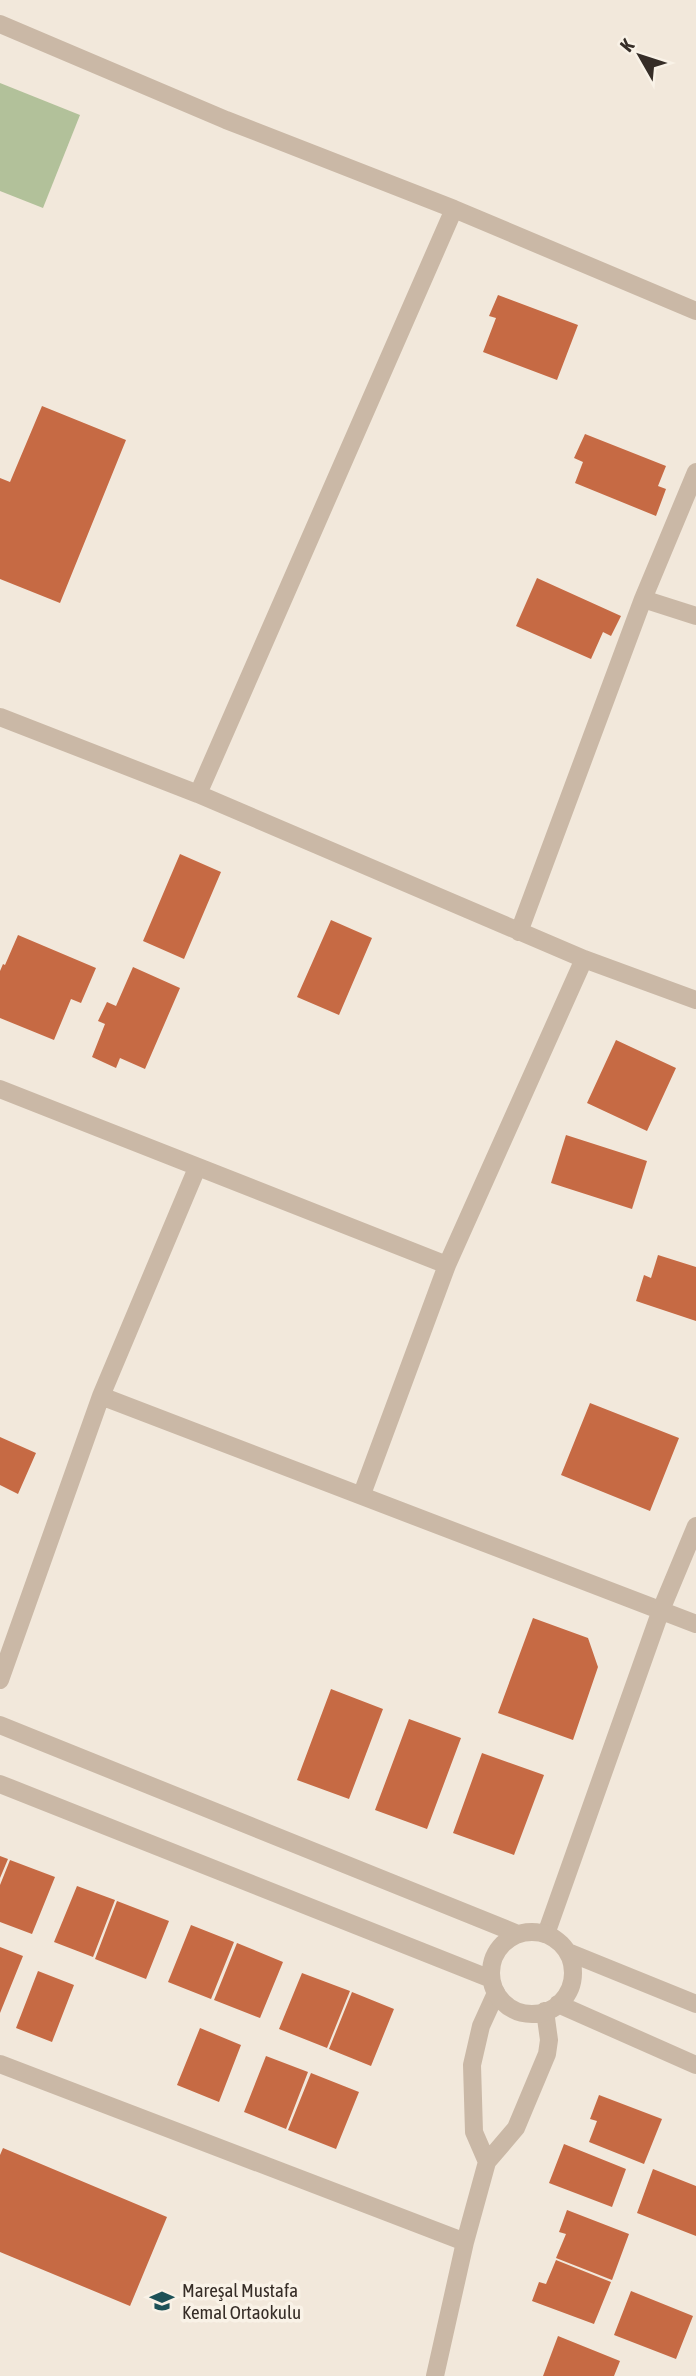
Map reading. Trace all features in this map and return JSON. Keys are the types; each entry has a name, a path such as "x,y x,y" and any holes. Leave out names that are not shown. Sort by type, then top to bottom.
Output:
{"street":[{"path":"0,24 226,120 454,209 696,311"},
{"path":"198,794 454,209"},
{"path":"519,932 643,599 696,471"},
{"path":"643,599 696,616"},
{"path":"0,717 198,794 584,959 696,1000"},
{"path":"362,1494 447,1265 584,959"},
{"path":"0,1089 447,1265"},
{"path":"0,1679 101,1396 197,1168"},
{"path":"101,1396 696,1624"},
{"path":"546,1934 661,1611 696,1526"},
{"path":"0,1725 518,1934"},
{"path":"0,1784 493,1986 505,2004 517,2011 531,2014 552,2008 568,1993 572,1966 568,1952 559,1941 532,1931 518,1934 505,1941 496,1952 491,1965 493,1986 472,2065 474,2132 487,2162"},
{"path":"568,1952 696,2004"},
{"path":"552,2008 696,2065"},
{"path":"435,2376 465,2242 487,2162 516,2128 547,2054 552,2008"},
{"path":"0,2064 465,2242"}],"green space":[{"path":"0,83 80,115 43,208 0,191"}],"building":[{"path":"498,295 578,325 557,380 483,352 496,318 489,316"},
{"path":"42,406 126,440 60,603 0,579 0,478 10,482"},
{"path":"585,434 666,466 658,486 666,489 656,516 575,483 583,462 574,458"},
{"path":"537,578 621,616 611,636 603,632 591,659 516,626"},
{"path":"180,854 221,872 184,959 143,941"},
{"path":"331,920 372,938 339,1015 297,997"},
{"path":"18,935 96,968 81,1003 71,999 54,1040 0,1018 0,971"},
{"path":"133,967 180,988 145,1069 120,1058 116,1068 92,1057 105,1024 98,1021 107,1002 116,1006"},
{"path":"616,1040 676,1068 647,1131 587,1103"},
{"path":"566,1135 647,1161 632,1209 551,1183"},
{"path":"658,1255 696,1267 696,1321 636,1301 644,1275 651,1278"},
{"path":"590,1403 679,1438 650,1511 561,1475"},
{"path":"0,1437 36,1453 18,1494 0,1485"},
{"path":"533,1618 588,1638 598,1667 573,1740 498,1713"},
{"path":"331,1689 383,1709 349,1799 297,1780"},
{"path":"409,1719 461,1738 427,1829 375,1810"},
{"path":"482,1753 544,1775 514,1855 453,1833"},
{"path":"0,1856 8,1859 0,1878"},
{"path":"10,1860 55,1877 32,1934 0,1922 0,1885"},
{"path":"77,1886 115,1900 93,1957 54,1942"},
{"path":"117,1901 169,1921 146,1979 95,1959"},
{"path":"191,1925 234,1942 211,1999 168,1982"},
{"path":"237,1943 283,1962 260,2018 214,2000"},
{"path":"0,1947 23,1956 0,2013"},
{"path":"38,1971 74,1985 52,2042 16,2028"},
{"path":"302,1973 350,1991 327,2048 279,2029"},
{"path":"352,1992 394,2009 371,2066 329,2049"},
{"path":"200,2028 241,2045 219,2102 177,2085"},
{"path":"266,2056 308,2072 286,2129 244,2112"},
{"path":"311,2073 359,2092 336,2149 288,2130"},
{"path":"599,2095 662,2119 644,2164 589,2142 597,2121 590,2119"},
{"path":"564,2144 626,2169 612,2207 549,2183"},
{"path":"3,2148 167,2217 130,2306 0,2252 0,2155"},
{"path":"653,2169 696,2186 696,2236 637,2213"},
{"path":"567,2210 629,2234 612,2280 556,2258 566,2234 559,2232"},
{"path":"556,2260 611,2282 594,2324 532,2301 539,2282 546,2284"},
{"path":"631,2291 693,2316 676,2359 614,2335"},
{"path":"558,2336 620,2361 614,2376 543,2376"}],"place":[{"name":"Mareşal Mustafa Kemal Ortaokulu","path":"162,2301"}]}
